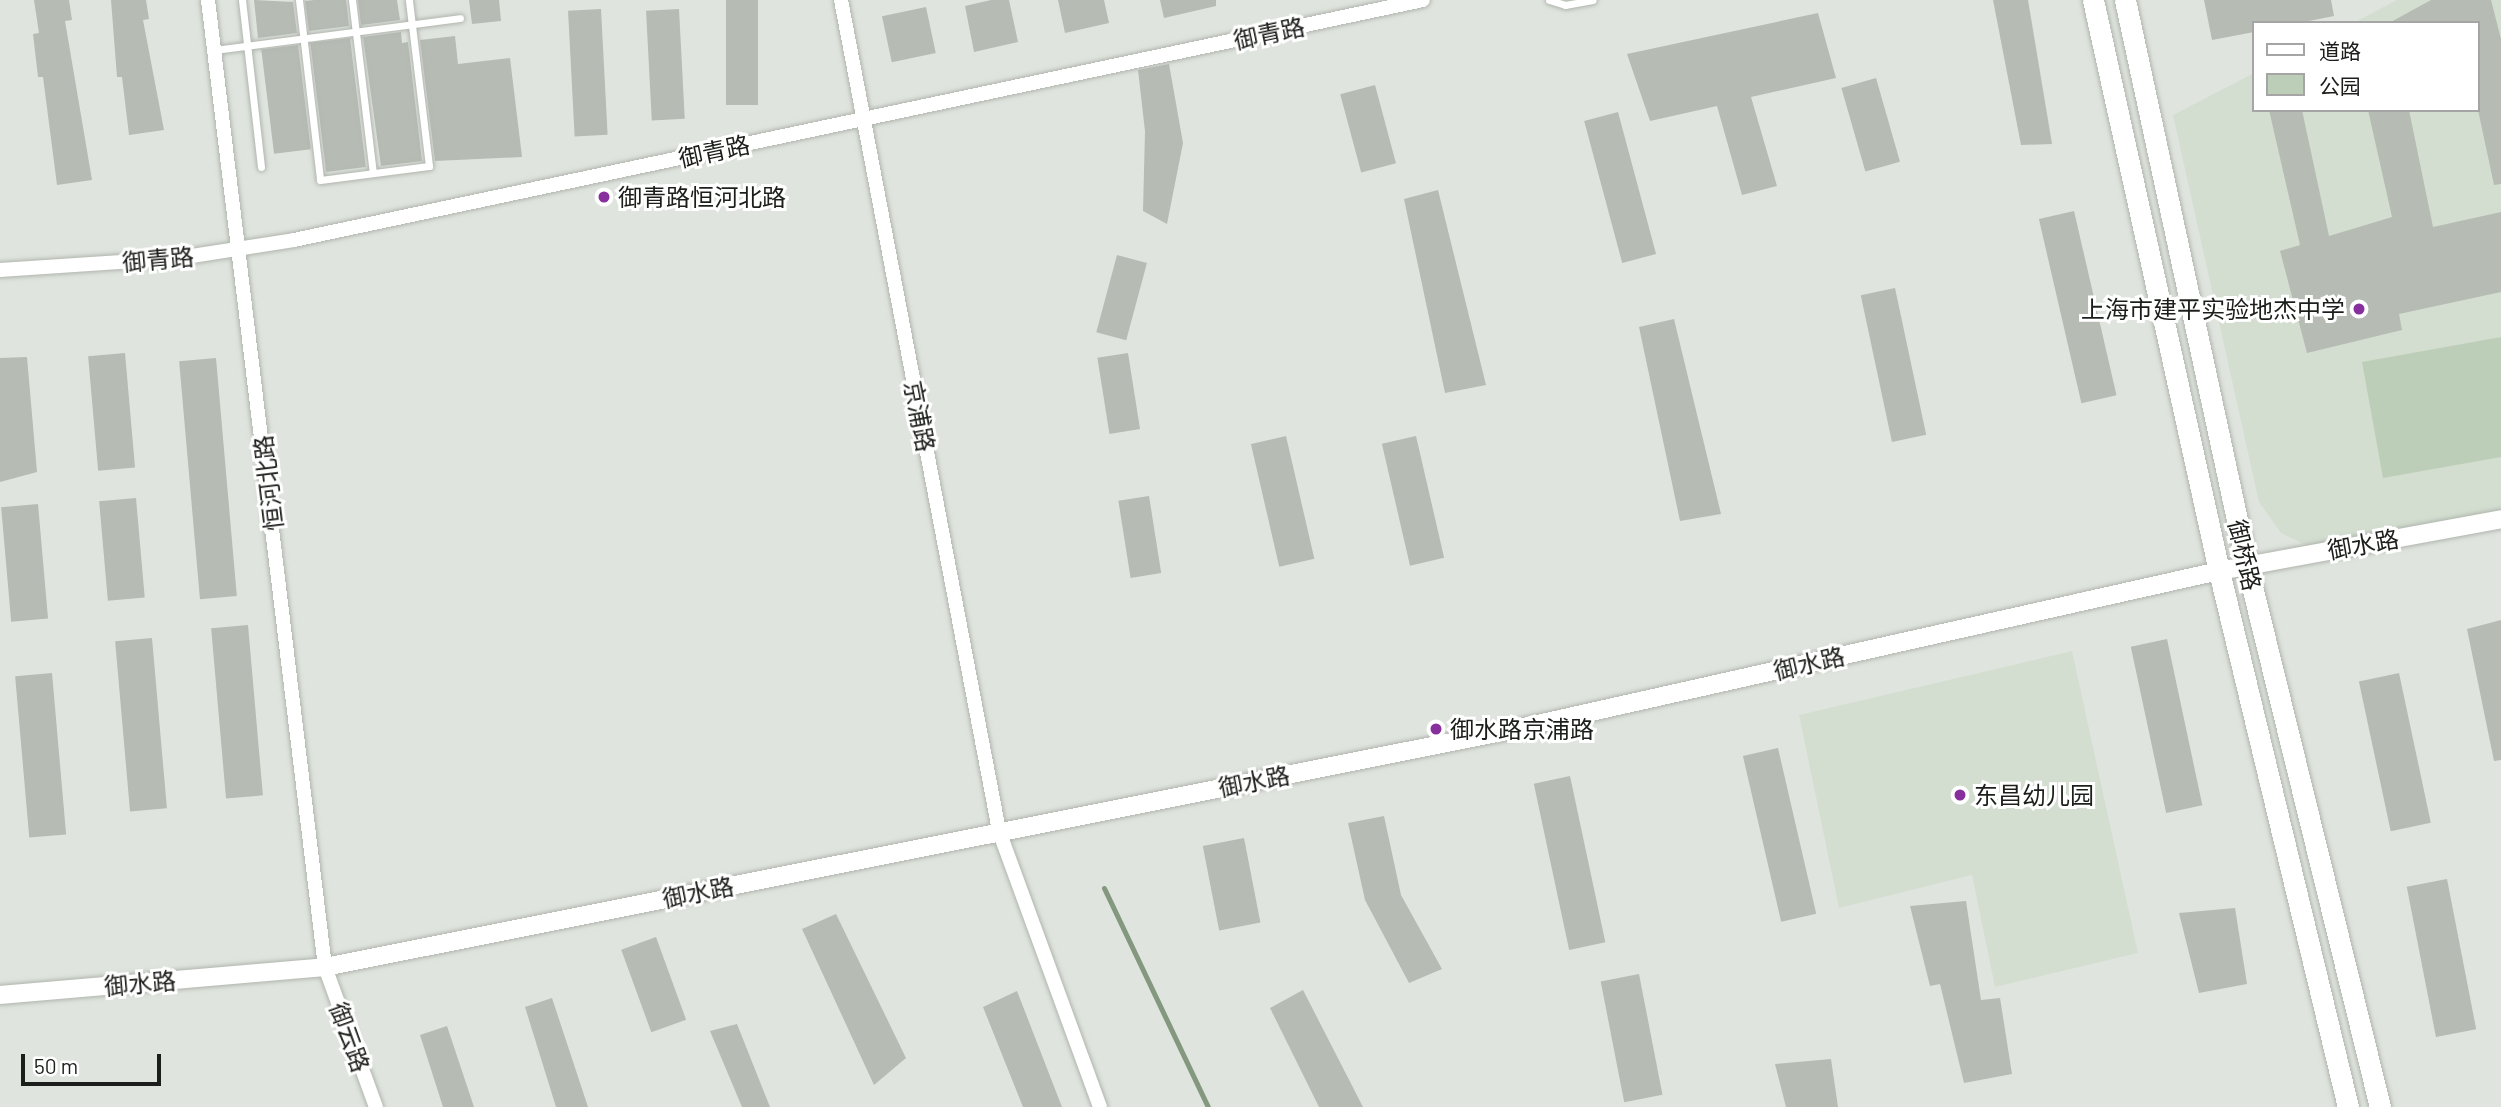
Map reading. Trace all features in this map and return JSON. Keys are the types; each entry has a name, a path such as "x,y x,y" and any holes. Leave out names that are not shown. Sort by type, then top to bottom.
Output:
{"main road":[{"name":"御桥路","path":"2093,0 2219,571 2348,1107"},
{"name":"御桥路","path":"2125,0 2247,566 2380,1107"}],"street":[{"name":"恒河北路","path":"208,0 324,967"},
{"name":"京浦路","path":"841,0 999,831 1100,1107"},
{"name":"御青路","path":"0,270 239,250 1423,0"},
{"name":"御水路","path":"0,995 324,967 1502,732 2219,571 2501,519"},
{"name":"御云路","path":"324,967 376,1107"}],"lane":[{"path":"242,0 261,167"},
{"path":"299,0 320,180 429,166 409,0"},
{"path":"352,0 373,173"},
{"path":"1549,0 1565,5 1593,0"},
{"path":"214,50 460,18"}],"shaded area":[{"name":"上海市建平实验地杰中学","path":"2397,0 2501,0 2501,512 2312,548 2281,533 2259,502 2173,115 2252,74 2252,112 2480,112 2480,21 2357,21"},
{"name":"东昌幼儿园","path":"2072,651 2138,953 1995,987 1972,875 1839,908 1799,715"}],"green space":[{"path":"2501,337 2501,457 2383,478 2362,362"}],"building":[{"path":"34,0 69,0 72,20 65,21 92,180 57,185 43,77 38,77 33,34 39,33"},
{"path":"111,0 146,0 149,19 143,20 164,130 129,135 122,77 117,77"},
{"path":"254,0 293,2 297,33 258,38"},
{"path":"346,0 349,26 309,31 305,1"},
{"path":"358,0 397,0 400,20 361,25"},
{"path":"469,0 499,0 501,21 472,24"},
{"path":"726,0 758,0 758,105 726,105"},
{"path":"991,0 1009,0 1018,42 974,52 965,6"},
{"path":"1058,0 1104,0 1109,23 1065,33"},
{"path":"1160,0 1216,0 1216,6 1164,18"},
{"path":"1993,0 2028,0 2052,144 2021,145"},
{"path":"2204,0 2331,0 2334,16 2309,21 2252,21 2252,32 2212,40"},
{"path":"2431,0 2491,0 2501,39 2501,184 2494,185 2478,112 2480,21 2393,21"},
{"path":"926,7 936,53 892,62 882,16"},
{"path":"601,9 608,135 575,137 568,11"},
{"path":"679,9 685,119 652,121 646,11"},
{"path":"1818,13 1836,78 1751,97 1777,186 1742,195 1717,106 1650,121 1627,54"},
{"path":"401,32 402,43 408,42 422,161 381,166 363,37"},
{"path":"455,36 458,64 510,58 522,157 435,161 420,40"},
{"path":"350,38 366,167 326,172 310,43"},
{"path":"298,45 311,149 274,154 261,50"},
{"path":"1169,64 1183,143 1167,224 1143,211 1145,131 1138,70"},
{"path":"1876,78 1900,162 1865,172 1841,88"},
{"path":"1375,85 1396,163 1361,173 1340,94"},
{"path":"1618,112 1656,254 1622,263 1584,121"},
{"path":"2269,112 2302,112 2329,236 2392,217 2368,112 2409,112 2433,227 2501,212 2501,292 2399,314 2402,330 2307,353 2280,251 2300,245"},
{"path":"1438,190 1486,385 1445,393 1404,199"},
{"path":"2074,211 2117,395 2081,403 2039,219"},
{"path":"1117,255 1147,263 1126,340 1096,332"},
{"path":"1895,288 1926,435 1892,442 1861,295"},
{"path":"1674,319 1721,514 1680,521 1639,327"},
{"path":"125,353 135,468 98,471 88,356"},
{"path":"1128,353 1140,429 1109,434 1097,358"},
{"path":"27,357 37,472 0,482 0,358"},
{"path":"216,358 237,596 200,599 179,361"},
{"path":"1286,436 1314,559 1279,567 1251,444"},
{"path":"1416,436 1444,558 1410,566 1382,444"},
{"path":"1149,496 1161,573 1131,578 1118,501"},
{"path":"136,498 145,598 108,601 99,501"},
{"path":"38,504 48,619 11,622 1,507"},
{"path":"2501,620 2501,760 2494,761 2467,629"},
{"path":"248,625 263,795 226,799 211,628"},
{"path":"152,638 167,808 130,812 115,641"},
{"path":"2167,639 2202,805 2166,813 2131,647"},
{"path":"52,673 66,834 29,838 15,676"},
{"path":"2399,673 2431,823 2391,831 2359,682"},
{"path":"1778,748 1816,914 1781,922 1743,756"},
{"path":"1570,776 1605,942 1569,950 1534,784"},
{"path":"1384,816 1401,895 1442,969 1409,983 1365,900 1348,823"},
{"path":"1244,838 1260,922 1219,930 1203,846"},
{"path":"2447,879 2476,1029 2436,1037 2407,887"},
{"path":"1966,901 1981,1000 2000,998 2012,1074 1964,1083 1940,984 1930,986 1910,906"},
{"path":"2235,908 2247,984 2199,993 2179,913"},
{"path":"836,914 906,1058 874,1085 802,929"},
{"path":"656,937 686,1020 651,1032 621,950"},
{"path":"1639,974 1662,1095 1624,1102 1601,981"},
{"path":"1303,990 1363,1107 1319,1107 1270,1008"},
{"path":"1017,991 1062,1107 1023,1107 983,1007"},
{"path":"552,998 588,1107 556,1107 525,1007"},
{"path":"737,1024 770,1107 742,1107 710,1031"},
{"path":"447,1026 474,1107 443,1107 420,1035"},
{"path":"1831,1059 1838,1107 1786,1107 1775,1064"}],"waterway":[{"path":"1104,888 1208,1107"}],"place":[{"name":"御青路恒河北路","path":"604,197"},
{"name":"上海市建平实验地杰中学","path":"2359,309"},
{"name":"御水路京浦路","path":"1436,729"},
{"name":"东昌幼儿园","path":"1960,795"}]}
